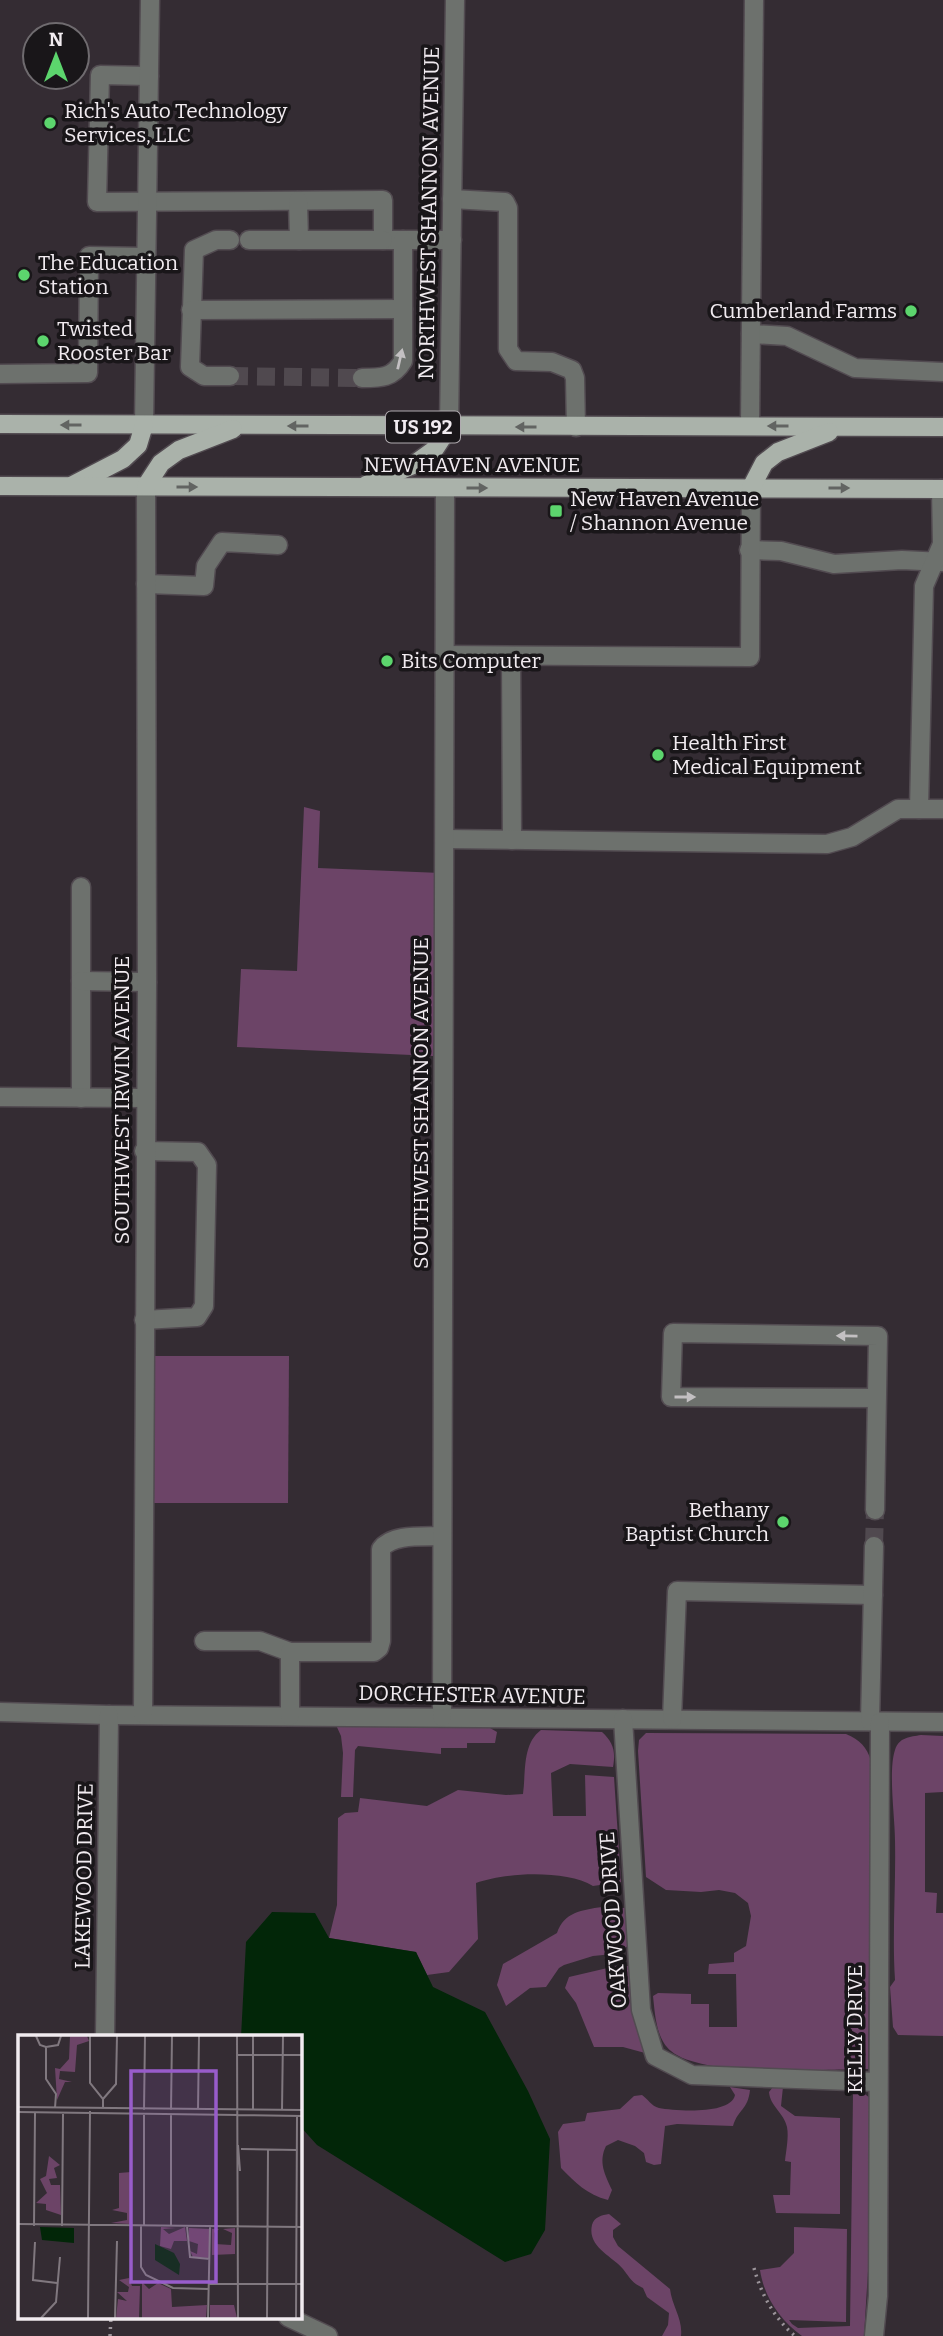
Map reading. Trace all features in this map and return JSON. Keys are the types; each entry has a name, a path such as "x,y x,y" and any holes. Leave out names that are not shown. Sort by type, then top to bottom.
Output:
{"main road":[{"name":"NEW HAVEN AVENUE","path":"0,424 943,427"},
{"path":"70,487 123,459 138,445 144,425"},
{"path":"146,486 161,463 179,450 243,426"},
{"path":"751,488 764,463 778,452 846,426"},
{"path":"359,488 413,465 434,450 450,427"},
{"name":"NEW HAVEN AVENUE","path":"0,486 942,489"}],"street":[{"path":"144,425 150,0"},
{"name":"NORTHWEST SHANNON AVENUE","path":"450,427 455,0"},
{"path":"750,426 754,0"},
{"path":"149,76 100,75 97,202 383,200 383,240"},
{"path":"452,200 505,202 508,208 508,349 516,361 552,362 572,370 575,378 576,427"},
{"path":"298,201 299,240"},
{"path":"230,240 216,240 194,250 190,367 204,376 230,376"},
{"path":"249,240 452,240"},
{"path":"362,378 380,378 397,371 403,361 403,240"},
{"path":"0,374 88,373 89,256 146,257"},
{"path":"191,310 404,309"},
{"path":"751,334 787,335 855,368 943,372"},
{"name":"SOUTHWEST IRWIN AVENUE","path":"143,1714 144,1098 147,982 146,486"},
{"name":"SOUTHWEST SHANNON AVENUE","path":"442,1717 446,488"},
{"path":"445,656 750,657 751,488"},
{"path":"919,809 924,586 939,562 942,544 942,489"},
{"path":"146,584 204,586 206,566 222,542 278,545"},
{"path":"749,550 781,551 834,564 902,560 939,562"},
{"path":"511,656 512,840"},
{"path":"444,839 827,844 852,837 898,809 943,809"},
{"path":"81,887 81,1098"},
{"path":"81,981 147,982"},
{"path":"0,1097 144,1098"},
{"path":"144,1151 198,1152 207,1166 204,1306 197,1317 144,1320"},
{"path":"875,1510 877,1398 878,1336 673,1333 671,1397 877,1398"},
{"path":"204,1641 260,1641 290,1653 373,1652 379,1648 381,1641 381,1549 393,1540 442,1536"},
{"name":"KELLY DRIVE","path":"874,1546 878,2296 874,2336"},
{"path":"672,1719 677,1591 873,1595"},
{"path":"290,1653 290,1716"},
{"name":"DORCHESTER AVENUE","path":"0,1712 943,1722"},
{"name":"LAKEWOOD DRIVE","path":"105,2035 109,1715"},
{"name":"OAKWOOD DRIVE","path":"623,1719 641,2010 655,2056 692,2076 877,2082"},
{"path":"290,2318 328,2336"}],"path":[{"path":"754,2268 759,2287 772,2310 795,2336"},
{"path":"110,2336 111,2318"}],"shaded area":[{"path":"304,807 320,811 318,868 441,873 433,1056 237,1047 241,969 297,971"},
{"path":"155,1356 289,1356 288,1503 154,1503"},
{"path":"336,1725 490,1728 497,1732 495,1743 467,1743 467,1748 441,1748 441,1754 358,1746 355,1750 353,1797 341,1797 343,1753 341,1736"},
{"path":"541,1730 602,1732 609,1739 614,1752 613,1767 570,1764 551,1773 553,1816 586,1816 585,1775 614,1777 621,1882 593,1886 568,1877 536,1874 476,1883 478,1939 449,1972 427,1975 416,1952 329,1938 337,1905 338,1818 345,1813 358,1812 360,1798 427,1806 458,1790 523,1794 528,1751"},
{"path":"646,1733 846,1734 865,1748 871,1761 868,2069 736,2069 687,2060 671,2051 662,2040 653,1996 658,1993 691,1994 691,2004 709,2004 709,2027 737,2027 736,1974 708,1974 709,1964 734,1962 734,1953 746,1946 751,1916 748,1903 735,1893 719,1890 666,1890 646,1877 638,1751 639,1740"},
{"path":"921,1735 943,1736 943,1792 925,1793 925,1892 937,1893 936,1913 943,1913 943,2036 898,2035 893,2027 890,1987 895,1980 893,1759 899,1742"},
{"path":"602,1907 625,1908 628,1946 613,1954 593,1956 564,1965 546,1987 530,1988 506,2006 497,1985 503,1964 557,1933 569,1916"},
{"path":"272,1912 315,1913 329,1938 416,1952 433,1987 485,2012 528,2091 550,2139 545,2230 531,2254 505,2262 317,2145 301,2127 301,2035 241,2035 246,1942"},
{"path":"616,1966 630,1966 631,2004 645,2053 623,2047 594,2047 576,2003 565,1988 569,1977"},
{"path":"730,2087 750,2090 747,2102 733,2126 665,2126 661,2164 646,2162 644,2153 635,2146 618,2140 606,2146 603,2163 612,2190 608,2200 576,2183 561,2168 558,2132 563,2124 585,2121 587,2113 620,2109 634,2096 642,2095 659,2108 714,2109 731,2101 735,2095"},
{"path":"773,2087 783,2087 781,2106 795,2116 840,2118 840,2214 776,2213 773,2195 790,2195 791,2162 785,2161 787,2127 770,2097 769,2092"},
{"path":"862,2092 870,2098 868,2271 864,2336 802,2336 774,2307 760,2270 780,2267 794,2253 794,2227 847,2229 846,2322 789,2320 798,2328 850,2326 853,2093"},
{"path":"609,2214 621,2224 613,2230 618,2246 670,2289 681,2336 662,2336 668,2325 669,2313 647,2297 643,2288 593,2239 593,2222"}],"tunnel":[{"path":"230,376 362,378"},
{"path":"874,1546 875,1510"}],"place":[{"name":"Rich's Auto Technology Services, LLC","path":"50,123"},
{"name":"The Education Station","path":"24,275"},
{"name":"Cumberland Farms","path":"911,311"},
{"name":"Twisted Rooster Bar","path":"43,341"},
{"name":"New Haven Avenue / Shannon Avenue","path":"556,511"},
{"name":"Bits Computer","path":"387,661"},
{"name":"Health First Medical Equipment","path":"658,755"},
{"name":"Bethany Baptist Church","path":"783,1522"}]}
